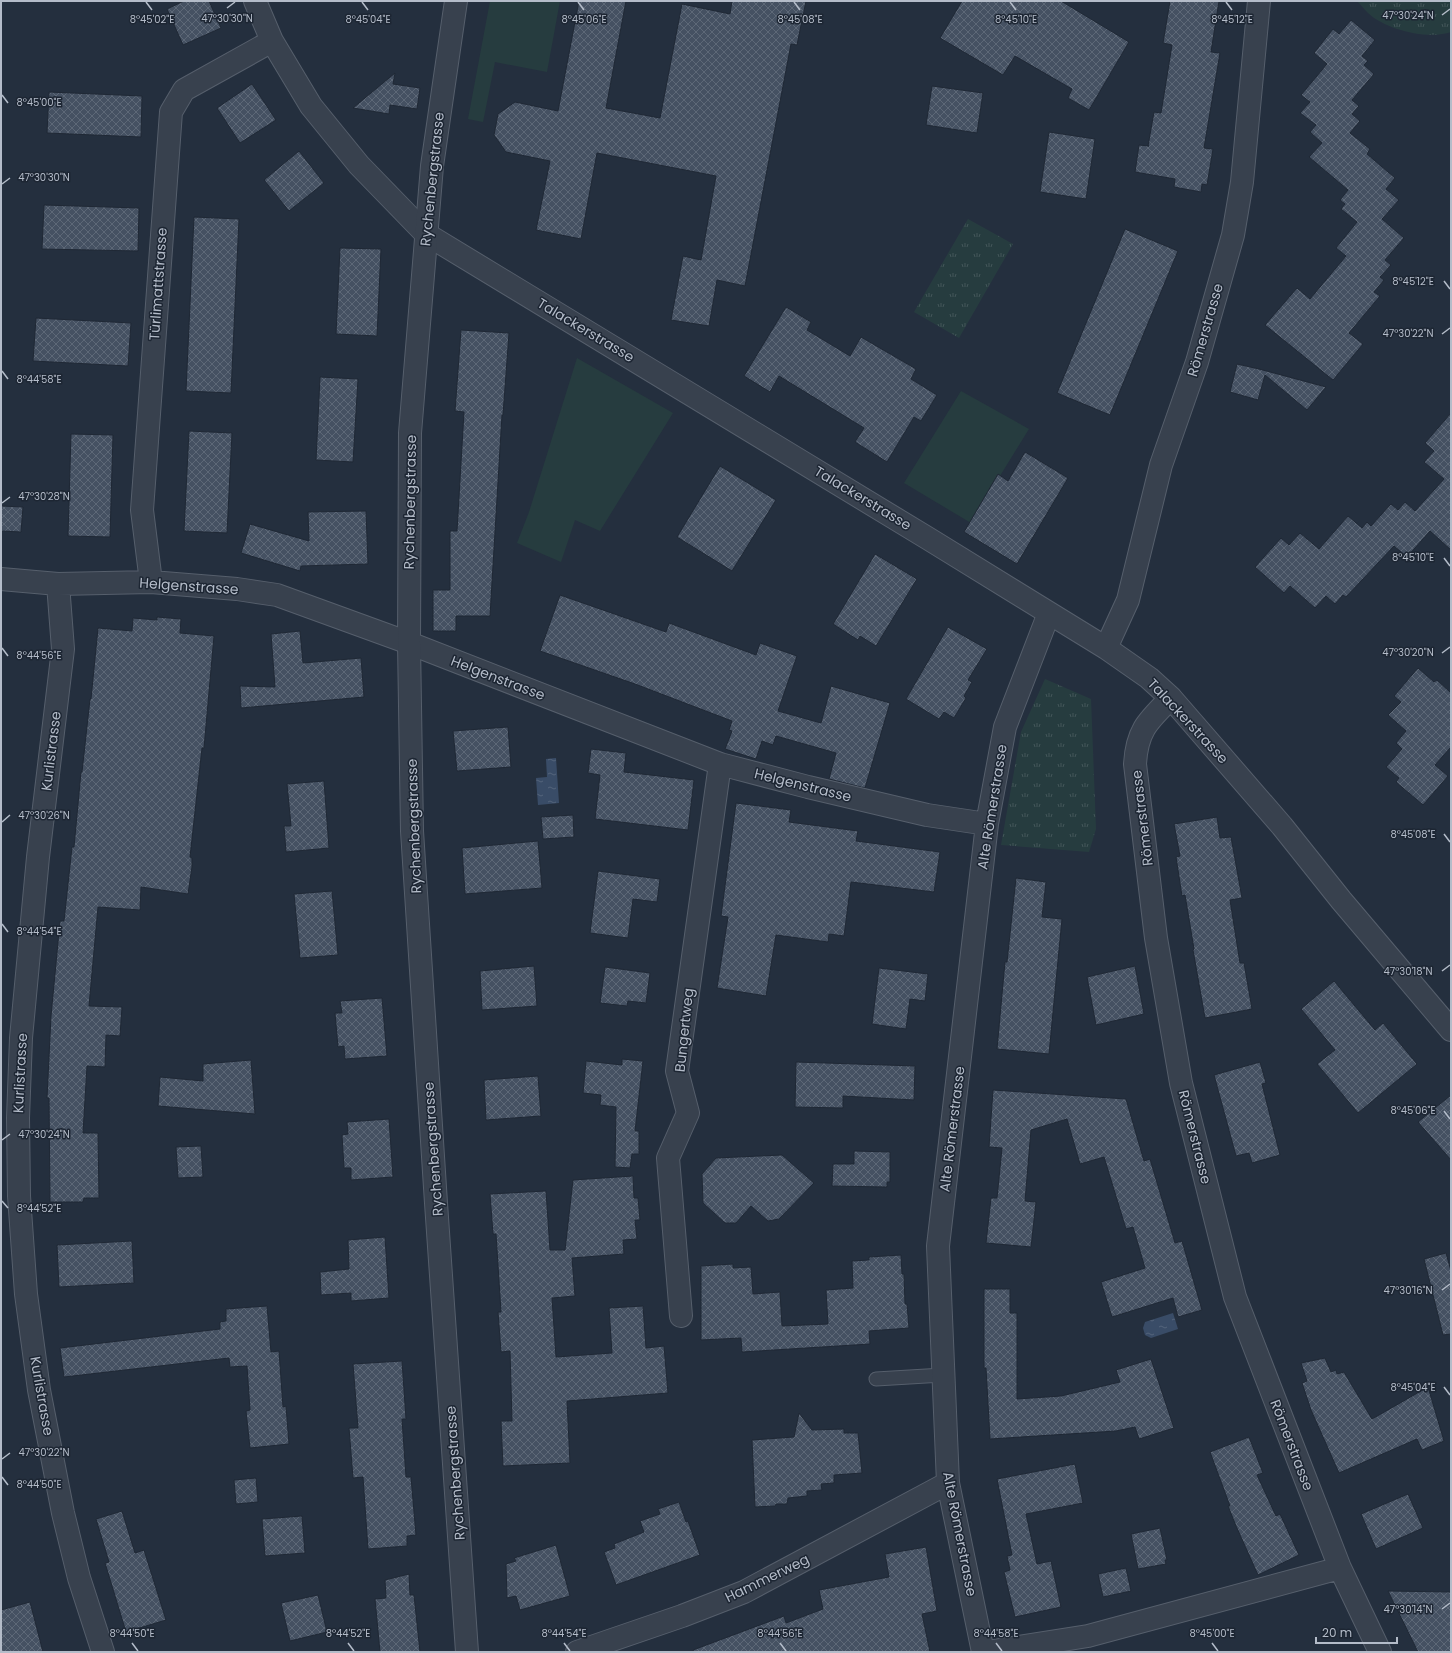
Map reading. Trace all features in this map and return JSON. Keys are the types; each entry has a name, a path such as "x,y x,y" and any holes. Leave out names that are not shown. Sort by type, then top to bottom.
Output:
{"street":[{"name":"Talackerstrasse","path":"255,1 272,41 311,106 359,165 426,234 1106,648 1149,678 1171,698 1282,826 1341,900 1451,1030"},
{"name":"Rychenbergstrasse","path":"456,1 432,166 410,433 408,643 412,831 436,1203 468,1652"},
{"name":"Römerstrasse","path":"1106,648 1128,600 1161,465 1197,362 1233,235 1242,182 1259,1"},
{"name":"Türlimattstrasse","path":"152,582 142,510 171,112 184,90 272,41"},
{"name":"Helgenstrasse","path":"1,579 58,584 152,582 237,589 277,595 408,643 720,764 808,787 927,815 987,824"},
{"name":"Kurlistrasse","path":"58,584 63,649 38,857 21,1038 18,1118 19,1196 26,1294 39,1390 63,1513 79,1578 103,1652"},
{"name":"Alte Römerstrasse","path":"983,1652 948,1483 938,1246 987,824 1005,727 1049,613"},
{"name":"Römerstrasse","path":"1171,698 1147,723 1142,732 1138,741 1135,764 1156,938 1181,1083 1235,1297 1340,1568 1380,1652"},
{"name":"Bungertweg","path":"681,1316 668,1158 688,1113 677,1071 720,764"},
{"name":"Hammerweg","path":"577,1652 682,1616 744,1592 948,1483"},
{"path":"987,1652 1088,1636 1340,1568"}],"lane":[{"path":"876,1379 943,1375"}],"green space":[{"path":"490,1 560,1 547,72 495,62 483,122 468,119"},
{"path":"1357,1 1451,1 1451,32 1431,35 1396,29 1376,19"},
{"path":"968,219 1013,244 959,338 914,312"},
{"path":"577,358 673,413 600,531 575,520 561,562 517,543 529,512"},
{"path":"961,391 1029,429 971,523 904,483"},
{"path":"1045,679 1091,699 1096,829 1089,852 1001,845 1021,732"}],"water":[{"path":"556,758 559,803 538,805 536,778 547,777 546,759"},
{"path":"1173,1313 1178,1329 1151,1338 1145,1335 1143,1328 1145,1322"}],"building":[{"path":"184,1 209,1 221,28 183,45 167,9"},
{"path":"579,1 626,1 606,108 660,118 682,4 730,14 732,1 806,1 797,45 791,44 745,286 717,280 709,326 671,320 683,256 701,260 716,176 597,153 581,239 536,230 550,161 506,152 494,135 498,114 515,102 558,111"},
{"path":"962,1 1061,1 1129,42 1089,110 1068,98 1072,89 1015,56 1003,75 940,38"},
{"path":"1170,1 1219,1 1211,52 1220,53 1204,148 1213,149 1207,185 1202,184 1201,192 1174,187 1175,179 1135,172 1139,145 1148,146 1154,112 1161,113 1172,45 1163,43"},
{"path":"1351,20 1375,40 1362,56 1368,61 1364,65 1374,74 1352,100 1359,106 1352,114 1360,121 1350,133 1370,149 1367,154 1395,178 1386,189 1399,200 1382,219 1404,238 1385,260 1391,265 1380,277 1384,280 1374,292 1380,296 1349,333 1363,344 1333,380 1265,325 1297,288 1310,299 1346,256 1336,248 1357,222 1341,209 1345,204 1340,200 1348,190 1309,157 1322,143 1310,132 1316,125 1300,113 1310,102 1301,95 1327,64 1314,53 1333,29 1339,34"},
{"path":"395,73 393,84 420,88 417,109 390,105 389,114 353,108"},
{"path":"252,84 276,120 240,143 217,108"},
{"path":"932,86 983,93 977,133 926,125"},
{"path":"49,92 142,96 141,137 47,133"},
{"path":"1049,132 1095,139 1086,199 1040,192"},
{"path":"299,151 324,183 289,211 264,180"},
{"path":"44,205 139,208 138,251 42,249"},
{"path":"194,217 239,219 231,393 186,391"},
{"path":"1125,229 1178,251 1110,415 1057,393"},
{"path":"340,248 381,249 377,336 336,334"},
{"path":"786,307 811,322 807,330 850,356 861,337 916,369 911,379 937,395 921,421 914,417 887,462 855,442 864,428 779,376 770,392 744,376"},
{"path":"36,318 131,323 128,366 33,361"},
{"path":"461,330 509,333 502,415 490,616 456,616 456,631 433,631 433,590 450,590 450,531 457,531 464,412 455,411"},
{"path":"1237,364 1326,387 1307,410 1265,375 1258,400 1230,392"},
{"path":"320,377 358,379 353,462 316,460"},
{"path":"1451,413 1451,550 1430,531 1407,557 1394,546 1346,597 1343,595 1335,604 1326,596 1315,608 1290,586 1284,593 1255,567 1281,538 1289,545 1300,533 1319,549 1348,516 1362,528 1367,522 1371,526 1391,504 1398,510 1405,502 1415,511 1444,479 1424,462 1434,451 1425,443"},
{"path":"189,431 232,433 227,533 184,531"},
{"path":"71,434 113,435 110,537 68,536"},
{"path":"1025,452 1068,478 1017,564 964,532 998,474 1008,481"},
{"path":"720,466 776,500 732,571 677,537"},
{"path":"1,506 23,507 21,532 1,531"},
{"path":"366,511 368,564 301,566 300,571 241,553 250,524 309,541 308,512"},
{"path":"875,554 917,579 876,646 860,636 858,640 833,624"},
{"path":"560,595 666,632 669,623 756,655 760,643 797,656 778,711 821,723 831,686 890,703 865,788 829,779 836,753 776,736 773,745 762,741 756,759 725,749 732,731 729,730 732,721 635,684 540,651"},
{"path":"157,617 181,619 180,633 214,636 204,748 202,748 190,857 192,858 192,867 188,894 141,887 140,910 98,907 89,1006 122,1007 120,1036 106,1035 105,1067 87,1066 83,1133 98,1133 99,1198 84,1198 83,1202 50,1202 49,1098 47,1098 51,1016 60,921 64,921 72,847 74,847 81,772 91,699 98,628 132,631 133,618 157,620"},
{"path":"948,627 987,649 968,680 972,682 964,696 966,698 954,718 944,712 939,719 906,699"},
{"path":"300,631 303,663 361,658 364,697 241,708 240,686 275,687 271,634"},
{"path":"1418,668 1434,682 1437,680 1451,693 1451,747 1435,765 1448,776 1423,805 1396,782 1399,778 1386,767 1402,749 1396,743 1406,731 1388,715 1401,702 1394,696"},
{"path":"508,727 511,767 457,771 453,731"},
{"path":"591,749 626,753 624,772 694,780 688,830 595,819 600,775 588,773"},
{"path":"324,781 329,848 286,852 284,826 291,826 287,784"},
{"path":"736,803 791,810 789,822 858,831 856,841 940,852 934,892 851,882 844,936 829,934 828,942 776,935 766,996 717,988 728,917 721,916"},
{"path":"573,815 574,837 543,839 541,817"},
{"path":"1217,817 1220,838 1231,837 1242,898 1230,900 1240,963 1244,963 1252,1009 1205,1018 1185,895 1182,896 1176,857 1180,856 1174,824"},
{"path":"538,841 542,888 465,894 462,848"},
{"path":"598,871 660,879 657,902 633,899 628,938 590,933"},
{"path":"1016,878 1046,882 1042,917 1062,919 1049,1054 997,1049 1005,962 1007,962"},
{"path":"332,891 338,955 300,958 294,894"},
{"path":"534,966 537,1006 482,1010 480,971"},
{"path":"1135,966 1144,1014 1096,1025 1087,977"},
{"path":"605,967 650,973 646,1003 628,1001 627,1006 600,1003"},
{"path":"879,968 928,974 925,1001 910,999 906,1029 872,1024"},
{"path":"1334,981 1375,1030 1383,1023 1417,1064 1358,1113 1317,1064 1335,1050 1301,1009"},
{"path":"382,998 387,1056 345,1059 344,1046 338,1047 335,1013 342,1013 340,1001"},
{"path":"622,1059 643,1061 635,1131 639,1131 639,1154 632,1154 630,1168 615,1167 616,1107 600,1105 601,1095 583,1093 586,1061 622,1065"},
{"path":"251,1060 255,1114 158,1106 160,1077 203,1081 203,1064"},
{"path":"796,1062 915,1066 914,1100 843,1096 843,1108 795,1107"},
{"path":"1260,1062 1266,1083 1262,1084 1280,1155 1252,1163 1249,1153 1236,1156 1214,1075"},
{"path":"538,1076 541,1116 486,1120 484,1080"},
{"path":"993,1090 1126,1099 1144,1161 1150,1159 1175,1243 1182,1241 1202,1310 1178,1317 1173,1298 1112,1317 1101,1282 1145,1268 1133,1227 1126,1229 1104,1157 1080,1164 1067,1119 1031,1130 1025,1201 1036,1202 1031,1247 986,1243 991,1198 997,1198 1002,1148 989,1147"},
{"path":"1451,1095 1451,1160 1418,1122"},
{"path":"389,1119 393,1177 351,1180 351,1168 344,1168 342,1135 348,1134 347,1122"},
{"path":"201,1146 203,1177 178,1178 176,1147"},
{"path":"854,1151 890,1152 890,1182 887,1182 887,1187 832,1186 833,1164 854,1164"},
{"path":"782,1155 814,1183 779,1219 768,1221 751,1206 736,1223 725,1223 703,1203 702,1174 716,1158"},
{"path":"633,1176 634,1198 638,1198 640,1220 635,1220 637,1239 623,1240 624,1254 572,1258 575,1296 552,1298 556,1357 612,1353 609,1308 643,1306 646,1348 664,1346 668,1393 567,1401 570,1463 503,1466 501,1421 512,1421 510,1351 501,1352 498,1312 501,1312 496,1234 493,1234 490,1194 546,1191 550,1250 565,1250 573,1180"},
{"path":"385,1237 389,1298 351,1301 351,1293 321,1295 320,1272 349,1269 348,1240"},
{"path":"132,1241 134,1283 59,1287 57,1245"},
{"path":"1446,1253 1451,1271 1451,1334 1443,1335 1424,1259"},
{"path":"901,1255 902,1274 904,1274 905,1304 907,1304 909,1328 869,1331 870,1344 742,1352 741,1338 701,1340 701,1266 733,1264 733,1268 751,1267 753,1294 780,1292 782,1326 828,1324 826,1290 853,1288 852,1261 869,1260 869,1257"},
{"path":"984,1289 1010,1289 1010,1313 1017,1313 1017,1399 1061,1396 1120,1382 1116,1370 1151,1359 1174,1428 1139,1439 1135,1427 1116,1431 990,1439 986,1368 984,1368"},
{"path":"267,1306 271,1352 279,1351 283,1407 286,1406 289,1444 250,1448 246,1411 250,1410 247,1366 230,1367 229,1358 64,1377 60,1348 220,1329 220,1322 226,1321 226,1309"},
{"path":"1325,1358 1331,1372 1336,1370 1337,1374 1344,1372 1372,1419 1428,1387 1444,1441 1422,1450 1417,1439 1339,1473 1311,1410 1302,1383 1307,1381 1301,1363"},
{"path":"402,1361 406,1419 402,1419 406,1477 411,1477 416,1535 407,1536 407,1546 368,1549 363,1477 353,1478 349,1428 358,1428 353,1364"},
{"path":"799,1413 812,1430 844,1429 844,1433 858,1433 862,1473 834,1475 834,1483 821,1484 822,1490 807,1491 807,1496 788,1498 787,1504 755,1507 752,1440 794,1437"},
{"path":"1249,1437 1263,1473 1257,1475 1276,1516 1280,1514 1299,1555 1258,1575 1228,1506 1230,1506 1210,1452"},
{"path":"1075,1464 1083,1503 1026,1514 1037,1564 1051,1561 1061,1607 1015,1617 1004,1572 1010,1570 1007,1556 1012,1555 997,1479"},
{"path":"256,1478 258,1502 236,1504 234,1480"},
{"path":"1408,1494 1423,1528 1376,1549 1361,1514"},
{"path":"679,1502 686,1522 688,1521 700,1555 616,1585 604,1552 615,1548 614,1544 644,1532 640,1521 660,1514 658,1509"},
{"path":"122,1511 135,1553 144,1550 166,1620 126,1632 105,1563 109,1562 96,1519"},
{"path":"302,1516 305,1553 265,1556 262,1519"},
{"path":"1160,1528 1167,1560 1165,1560 1166,1564 1138,1569 1131,1534"},
{"path":"556,1545 570,1596 520,1610 516,1596 507,1598 506,1564 516,1561 514,1558"},
{"path":"926,1547 937,1611 922,1614 930,1652 694,1652 693,1650 784,1616 786,1623 823,1609 819,1590 889,1577 885,1554"},
{"path":"1126,1568 1131,1591 1103,1597 1098,1574"},
{"path":"409,1574 410,1595 414,1595 420,1652 380,1652 375,1599 386,1598 385,1580"},
{"path":"1388,1591 1451,1592 1451,1652 1418,1652"},
{"path":"318,1595 327,1632 290,1641 281,1603"},
{"path":"30,1602 43,1652 1,1652 1,1610"}]}
